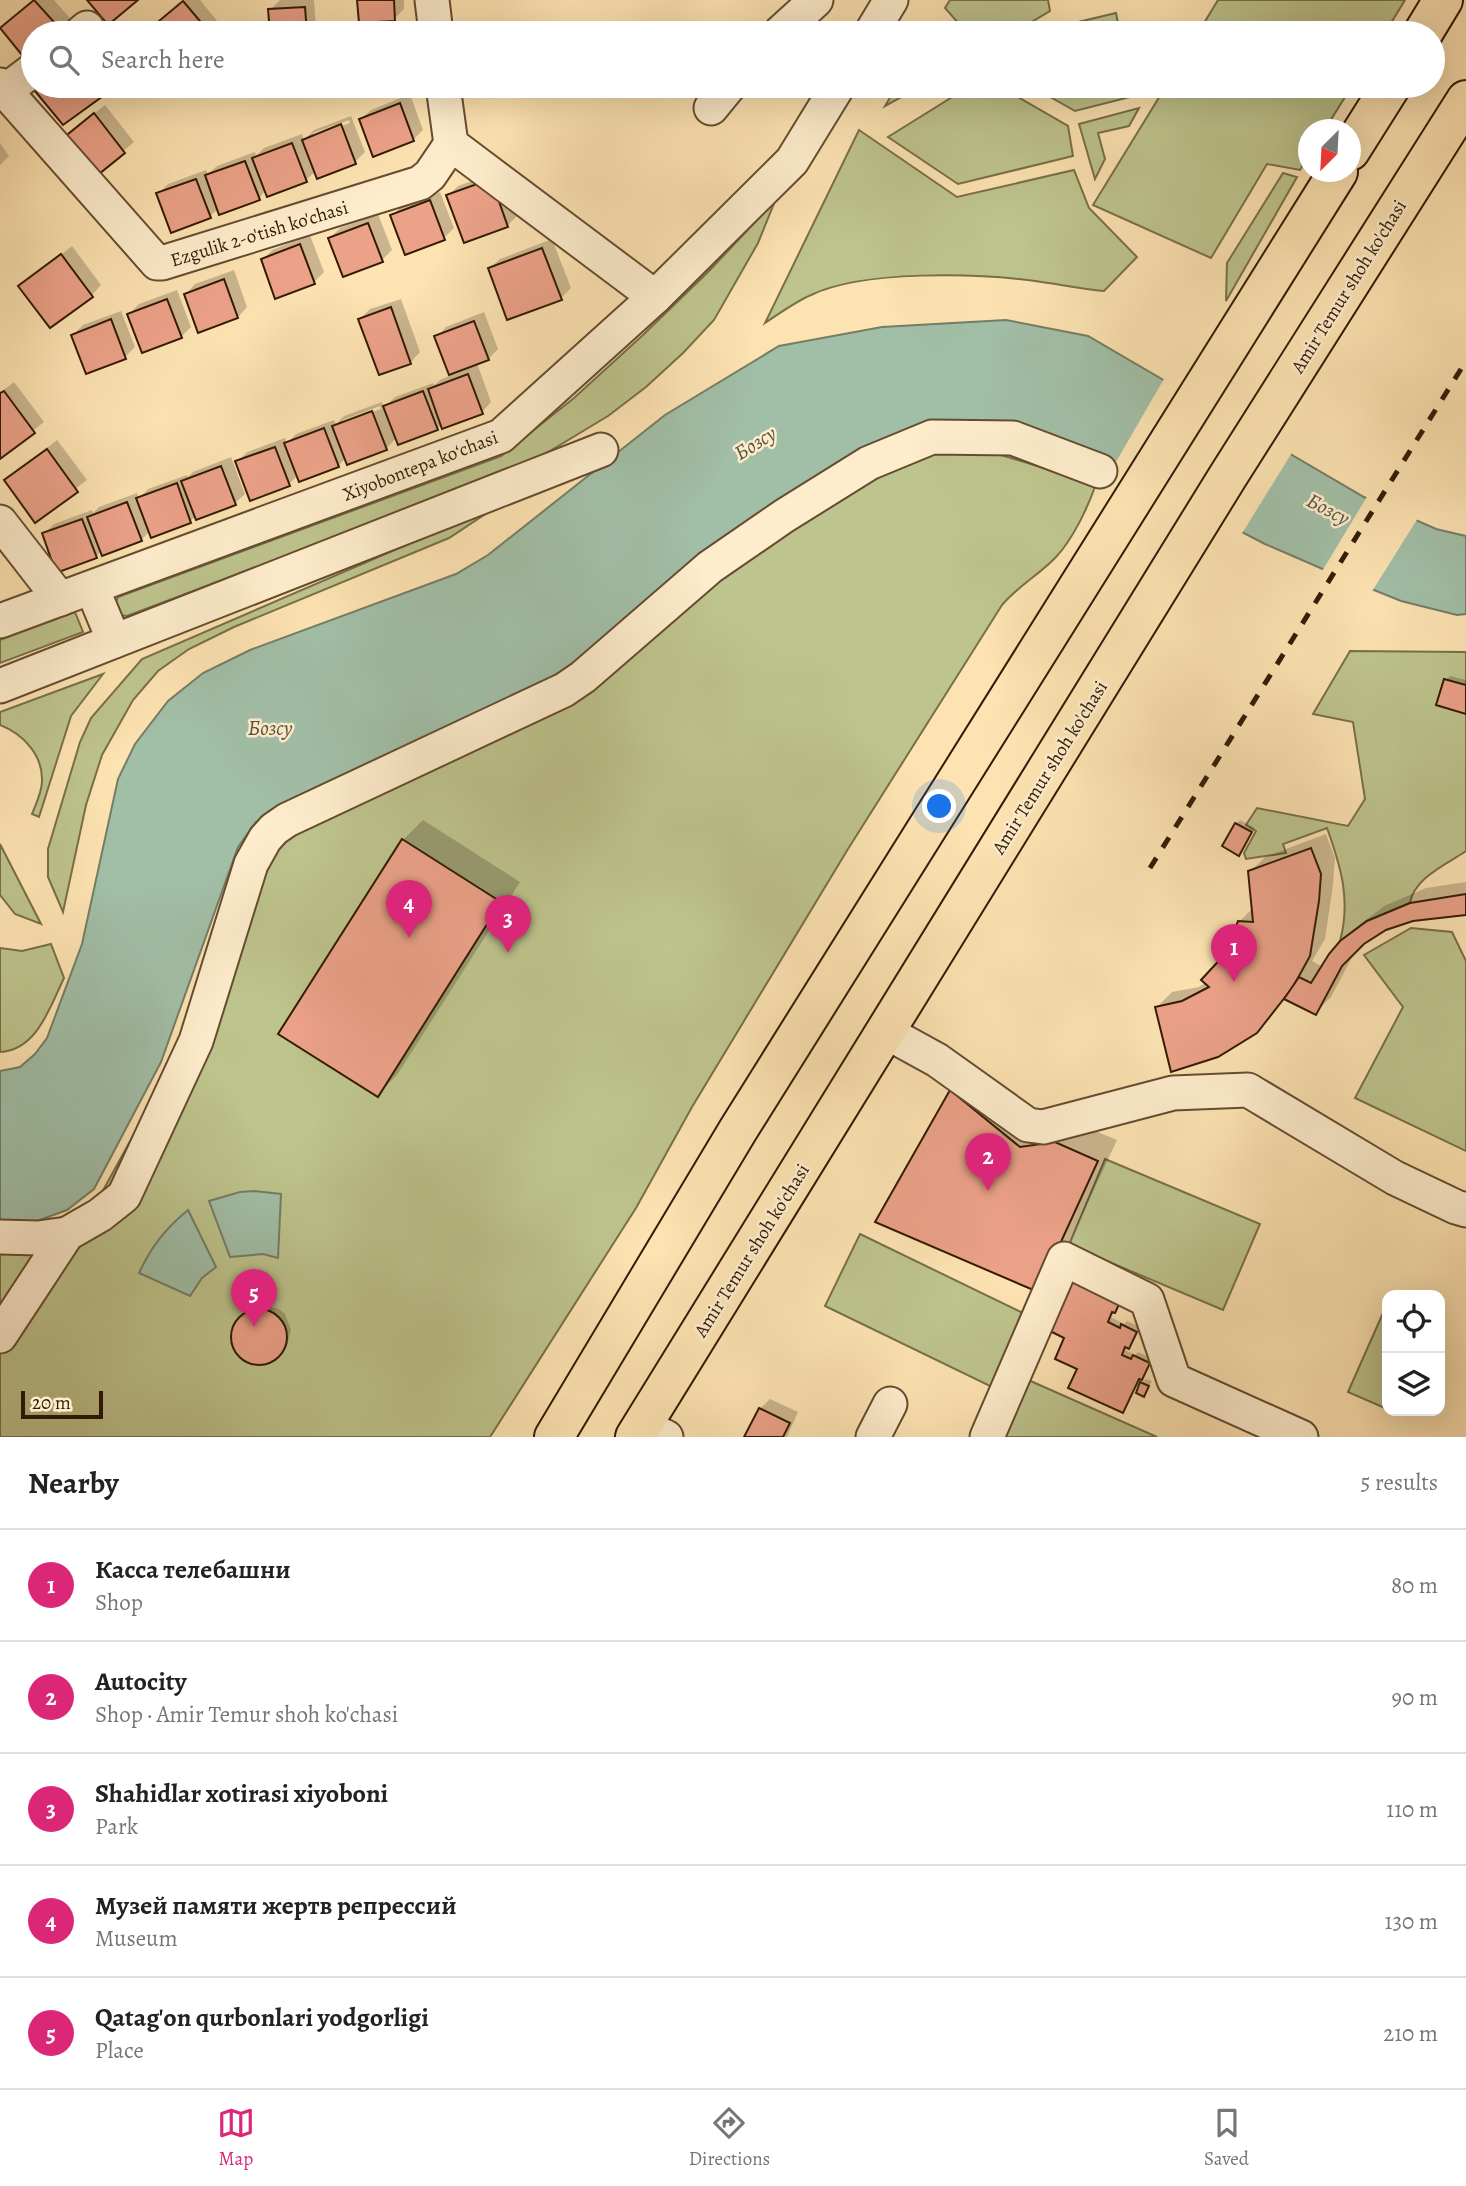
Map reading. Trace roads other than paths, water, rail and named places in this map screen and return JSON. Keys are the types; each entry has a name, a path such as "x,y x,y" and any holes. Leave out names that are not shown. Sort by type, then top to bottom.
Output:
{"main road":[{"path":"1430,21 1443,0"},
{"path":"1361,134 1383,98"},
{"name":"Amir Temur shoh ko'chasi","path":"648,1433 886,1032 1303,356 1466,100"},
{"path":"554,1437 746,1119 1332,182"}],"street":[{"path":"432,0 435,21"},
{"path":"793,21 816,0"},
{"path":"878,21 891,0"},
{"path":"3,88 21,77"},
{"name":"Ezgulik 2-o'tish ko'chasi","path":"3,88 157,263 420,183 430,175 451,144"},
{"path":"445,98 451,144 655,297"},
{"name":"Xiyobontepa koʻchasi","path":"0,621 501,436 655,297 792,161 831,98"},
{"path":"0,1237 38,1238 67,1234 100,1215 124,1196 196,1041 243,883 257,851 274,829 287,820 564,690 583,677 710,567 784,516 869,463 932,437 1013,438 1100,471"},
{"path":"0,685 601,450"},
{"path":"0,522 60,599"},
{"path":"92,588 114,641"},
{"path":"886,1032 937,1060 1028,1125 1043,1127 1172,1093 1248,1090 1395,1178 1466,1210"},
{"path":"0,1336 67,1234"},
{"path":"987,1437 1064,1259 1147,1300 1174,1380 1301,1437"},
{"path":"873,1437 890,1404"}],"water":[{"name":"Бозсу","path":"1006,320 1088,336 1364,497 1436,529 1466,536 1466,614 1457,615 1401,601 1325,570 1265,544 1045,433 976,420 929,427 571,671 256,822 238,847 161,1062 94,1189 67,1210 37,1221 0,1224 0,1071 20,1067 35,1054 47,1038 82,944 118,779 135,744 168,701 203,673 250,650 456,574 488,555 665,415 779,346 882,327"},
{"path":"254,1191 281,1194 278,1258 263,1254 230,1257 209,1201"},
{"path":"188,1210 216,1267 202,1278 190,1296 139,1273 159,1239"}],"railway":[{"path":"1150,868 1466,361"}],"place":[{"name":"Музей памяти жертв репрессий","path":"409,938"},
{"name":"Shahidlar xotirasi xiyoboni","path":"508,953"},
{"name":"Касса телебашни","path":"1234,982"},
{"name":"Autocity","path":"988,1191"},
{"name":"Qatag'on qurbonlari yodgorligi","path":"254,1327"}]}
